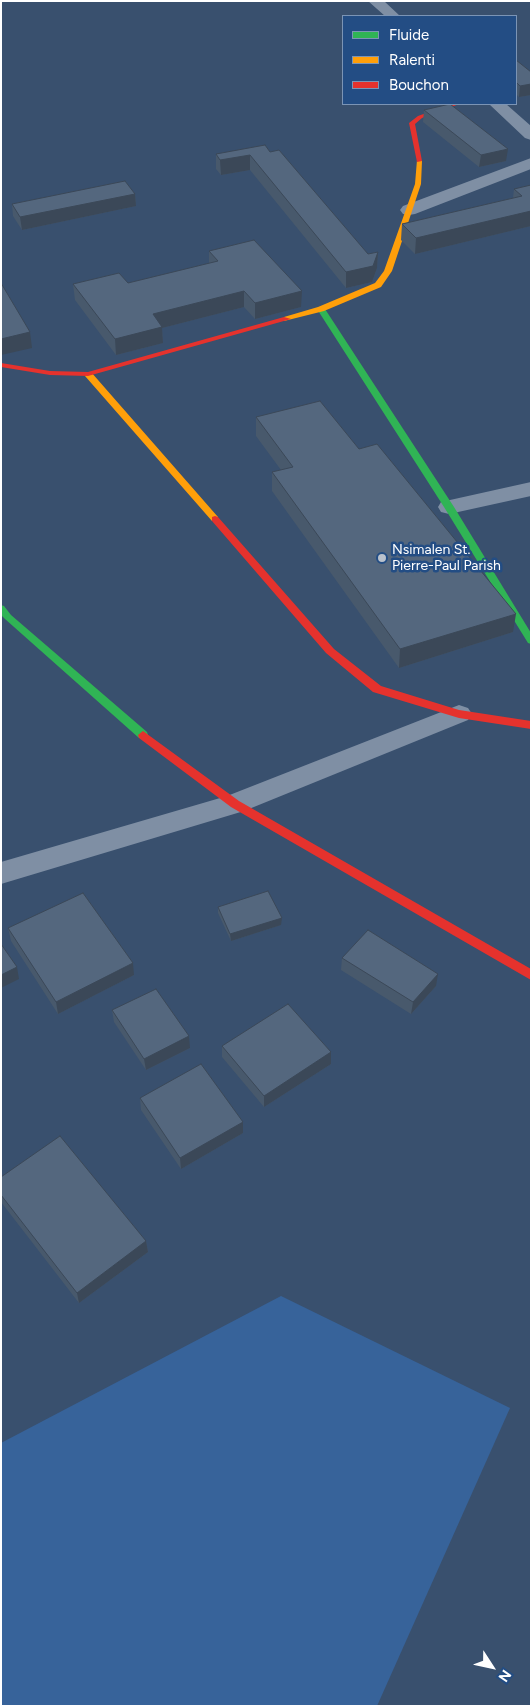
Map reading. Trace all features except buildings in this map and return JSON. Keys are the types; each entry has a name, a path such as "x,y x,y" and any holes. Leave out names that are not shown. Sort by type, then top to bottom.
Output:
{"street":[{"path":"375,1 392,15"},
{"path":"1,365 50,373 88,374 321,309 378,285 388,271 418,184 419,157 412,123 420,117 453,105"},
{"path":"498,105 531,135"},
{"path":"409,210 531,163"},
{"path":"321,309 449,507 531,641"},
{"path":"88,374 330,651 377,689 459,714 531,725"},
{"path":"449,507 531,489"},
{"path":"1,608 132,728 235,804 531,975"},
{"path":"1,873 235,804 459,714"}],"shaded area":[{"path":"281,1296 510,1408 377,1706 1,1706 1,1443"}],"traffic: fast":[{"path":"321,309 449,507 531,641"},
{"path":"1,608 8,617 143,735"}],"traffic: slow":[{"path":"287,319 321,309 378,285 388,271 418,184 419,161"},
{"path":"88,374 215,519"}],"traffic: jam":[{"path":"419,161 412,123 420,117 453,105"},
{"path":"1,365 50,373 88,374 287,319"},
{"path":"215,519 330,651 377,689 459,714 531,725"},
{"path":"143,735 235,804 531,975"}],"place":[{"name":"Nsimalen St. Pierre-Paul Parish","path":"382,558"}]}
